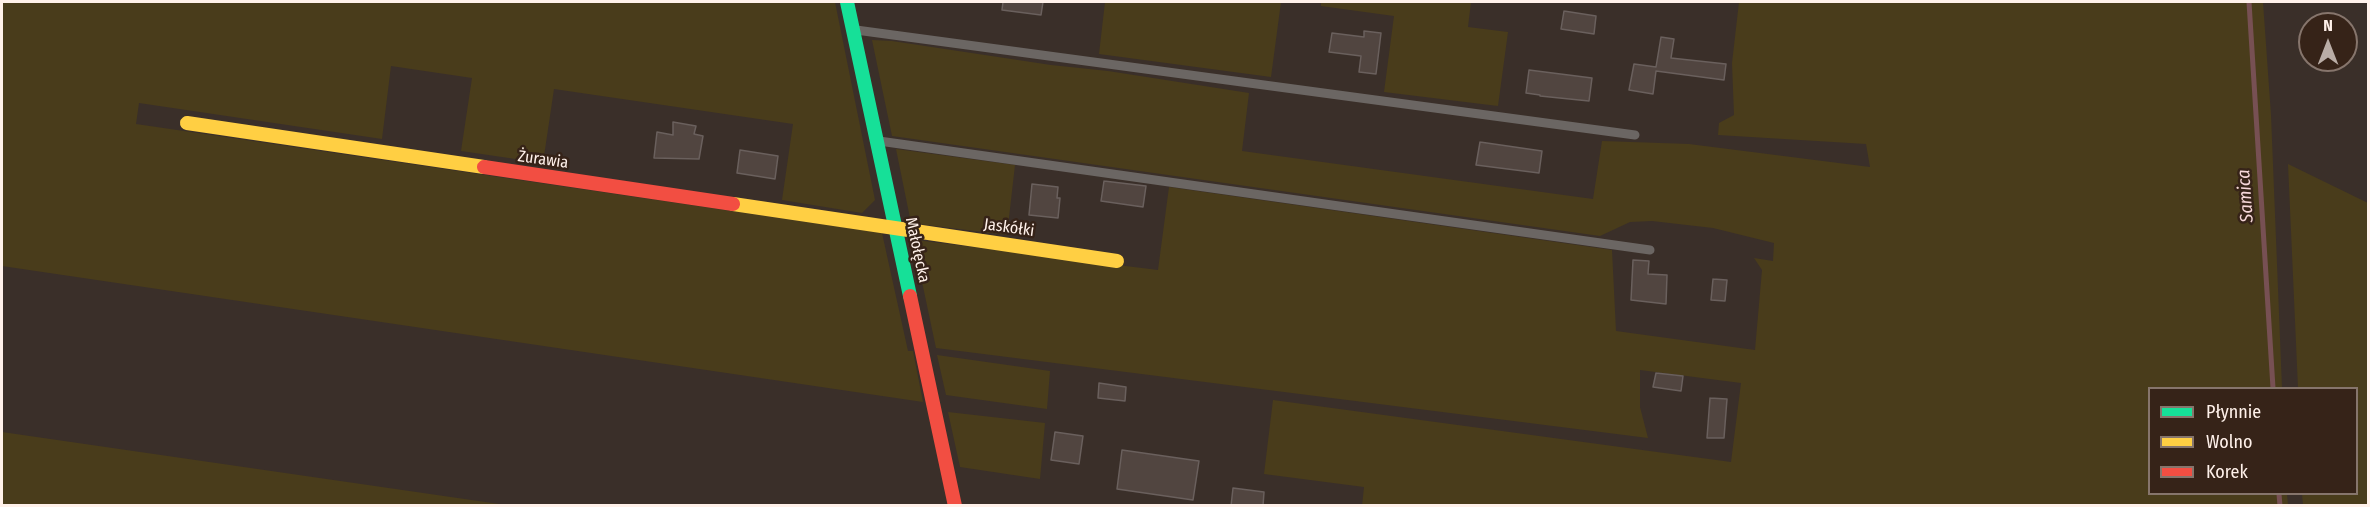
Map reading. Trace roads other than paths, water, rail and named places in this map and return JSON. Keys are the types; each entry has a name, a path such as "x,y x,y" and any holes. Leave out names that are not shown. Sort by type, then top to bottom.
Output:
{"street":[{"name":"Małołęcka","path":"847,2 954,506"},
{"name":"Żurawia","path":"187,123 895,229"},
{"name":"Jaskółki","path":"895,229 1117,261"}],"lane":[{"path":"853,30 1635,135"},
{"path":"877,140 1650,250"}],"waterway":[{"name":"Samica","path":"2249,2 2273,387"},
{"name":"Samica","path":"2279,495 2280,506"}]}
